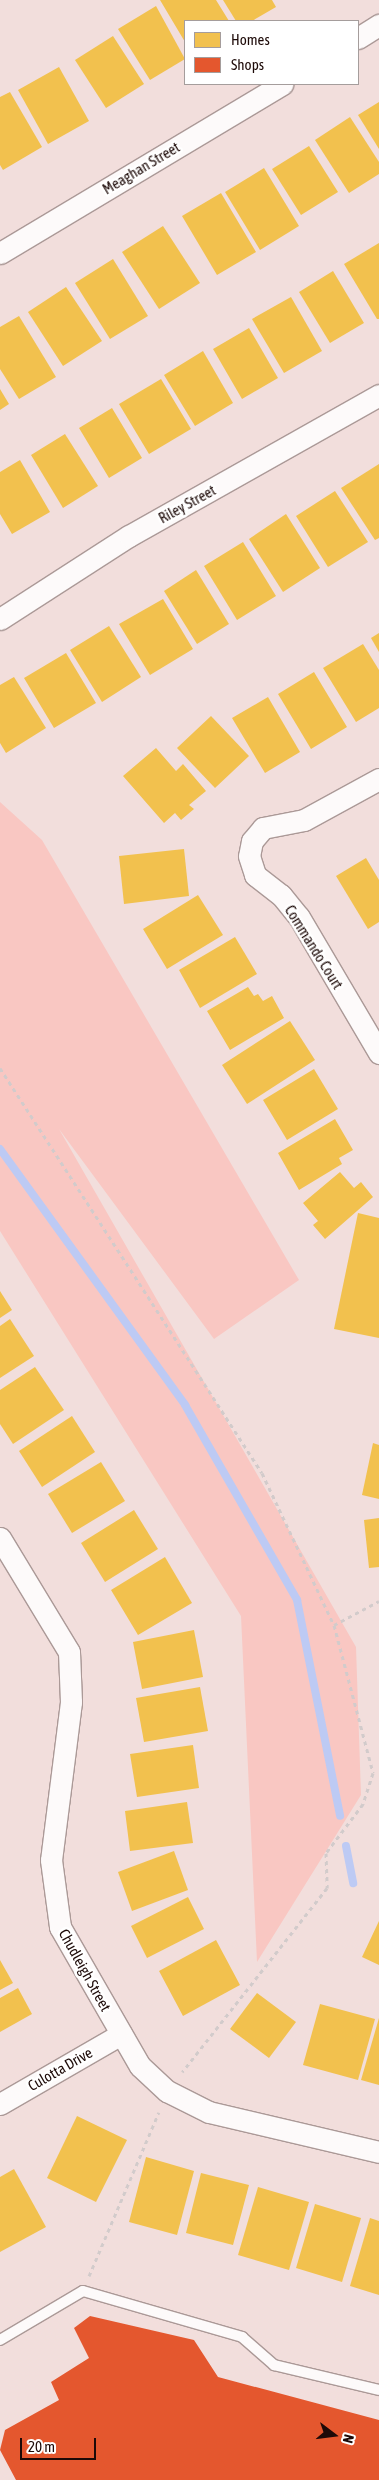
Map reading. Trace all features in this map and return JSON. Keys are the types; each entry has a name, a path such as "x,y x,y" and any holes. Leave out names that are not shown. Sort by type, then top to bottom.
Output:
{"street":[{"path":"359,37 379,25"},
{"name":"Meaghan Street","path":"0,253 280,85"},
{"name":"Riley Street","path":"0,619 130,536 379,395"},
{"name":"Commando Court","path":"379,779 304,820 263,828 252,841 248,856 255,875 281,896 299,917 379,1053"},
{"name":"Chudleigh Street","path":"0,1538 69,1652 71,1702 51,1860 60,1927 140,2066 168,2091 210,2112 379,2152"},
{"name":"Culotta Drive","path":"0,2104 121,2034"}],"lane":[{"path":"0,2340 83,2290 242,2337 274,2364 379,2390"}],"path":[{"path":"0,1068 262,1473 334,1625 373,1774 363,1804 326,1853 327,1888 168,2091 83,2290"},
{"path":"334,1625 379,1600"}],"shaded area":[{"path":"0,802 42,840 299,1280 214,1339 59,1129 356,1647 361,1795 257,1962 241,1616 0,1231"}],"building: Homes":[{"path":"160,0 216,0 228,20 184,20 184,40"},
{"path":"223,0 272,0 276,7 254,20 235,20"},
{"path":"156,6 184,60 150,80 118,29"},
{"path":"113,36 144,84 106,108 75,60"},
{"path":"59,67 89,121 48,144 18,90"},
{"path":"10,92 42,147 3,170 0,165 0,97"},
{"path":"379,102 379,149 358,115"},
{"path":"350,117 379,162 379,174 349,193 315,140"},
{"path":"309,146 338,192 301,215 272,169"},
{"path":"264,168 299,226 260,250 225,192"},
{"path":"221,193 256,252 217,275 182,216"},
{"path":"163,226 200,283 159,309 122,252"},
{"path":"379,243 379,319 377,319 344,264"},
{"path":"113,259 148,316 110,339 75,283"},
{"path":"333,271 364,323 330,343 299,292"},
{"path":"66,287 102,341 63,366 28,312"},
{"path":"291,297 322,351 284,373 252,319"},
{"path":"19,316 56,377 19,399 0,369 0,327"},
{"path":"249,328 278,378 242,399 213,349"},
{"path":"203,351 233,403 195,426 164,375"},
{"path":"161,379 191,429 149,454 119,404"},
{"path":"0,389 9,404 0,410"},
{"path":"112,408 142,458 109,478 79,428"},
{"path":"65,434 98,486 63,508 31,455"},
{"path":"20,460 50,512 12,534 0,514 0,472"},
{"path":"379,464 379,538 375,540 341,488"},
{"path":"335,491 368,542 328,567 296,516"},
{"path":"286,514 320,568 283,592 249,539"},
{"path":"243,542 276,596 237,620 204,566"},
{"path":"196,570 229,624 197,644 164,591"},
{"path":"163,599 193,649 150,675 119,624"},
{"path":"109,626 141,677 102,702 70,650"},
{"path":"379,633 379,652 371,638"},
{"path":"363,644 379,670 379,708 356,722 323,668"},
{"path":"66,653 96,703 54,728 24,678"},
{"path":"314,672 347,727 311,749 278,694"},
{"path":"14,677 46,728 6,753 0,743 0,685"},
{"path":"268,697 300,752 265,773 232,718"},
{"path":"211,716 249,756 215,788 177,748"},
{"path":"156,748 176,771 183,764 206,791 189,805 194,809 181,820 175,813 164,823 123,776"},
{"path":"184,849 189,896 124,904 119,856"},
{"path":"366,858 379,880 379,922 368,929 336,876"},
{"path":"198,895 223,935 167,969 143,929"},
{"path":"235,937 257,974 200,1008 179,970"},
{"path":"248,987 254,996 258,994 263,1001 272,996 284,1018 230,1050 207,1011"},
{"path":"290,1021 315,1060 247,1104 222,1065"},
{"path":"314,1069 338,1109 287,1140 263,1100"},
{"path":"335,1119 353,1150 339,1158 342,1164 299,1190 278,1153"},
{"path":"340,1172 354,1188 361,1182 373,1197 325,1239 313,1225 318,1221 303,1203"},
{"path":"358,1213 379,1218 379,1338 334,1329"},
{"path":"0,1291 12,1310 0,1318"},
{"path":"10,1319 34,1356 0,1378 0,1326"},
{"path":"35,1367 64,1410 13,1444 0,1424 0,1390"},
{"path":"72,1416 95,1452 42,1487 19,1451"},
{"path":"373,1443 379,1445 379,1499 362,1495"},
{"path":"101,1462 125,1501 72,1533 48,1494"},
{"path":"134,1510 158,1549 105,1582 81,1543"},
{"path":"379,1518 379,1567 369,1568 364,1520"},
{"path":"165,1557 192,1603 138,1635 111,1590"},
{"path":"194,1630 203,1677 142,1689 133,1642"},
{"path":"200,1687 208,1731 144,1742 136,1698"},
{"path":"193,1745 199,1788 137,1797 130,1754"},
{"path":"187,1802 193,1843 130,1851 125,1811"},
{"path":"174,1851 188,1890 132,1911 118,1872"},
{"path":"188,1897 204,1929 147,1958 131,1926"},
{"path":"379,1921 379,1965 362,1957"},
{"path":"216,1940 240,1985 183,2016 159,1971"},
{"path":"0,1960 13,1983 0,1990"},
{"path":"18,1988 32,2014 0,2032 0,1998"},
{"path":"257,1993 296,2022 269,2058 230,2029"},
{"path":"320,2004 375,2019 358,2080 303,2065"},
{"path":"379,2018 379,2085 361,2080"},
{"path":"77,2116 127,2140 96,2202 47,2178"},
{"path":"146,2157 194,2171 177,2235 129,2222"},
{"path":"14,2169 46,2227 0,2252 0,2177"},
{"path":"201,2173 249,2185 233,2245 186,2233"},
{"path":"258,2187 309,2202 289,2270 238,2255"},
{"path":"315,2204 361,2218 342,2282 296,2268"},
{"path":"370,2218 379,2221 379,2295 350,2286"}],"building: Shops":[{"path":"90,2316 194,2340 218,2377 379,2420 379,2480 16,2480 0,2450 5,2430 59,2400 51,2382 89,2358 74,2328"}],"waterway":[{"path":"0,1149 185,1405 297,1600 340,1816"},
{"path":"346,1846 353,1883"}]}
